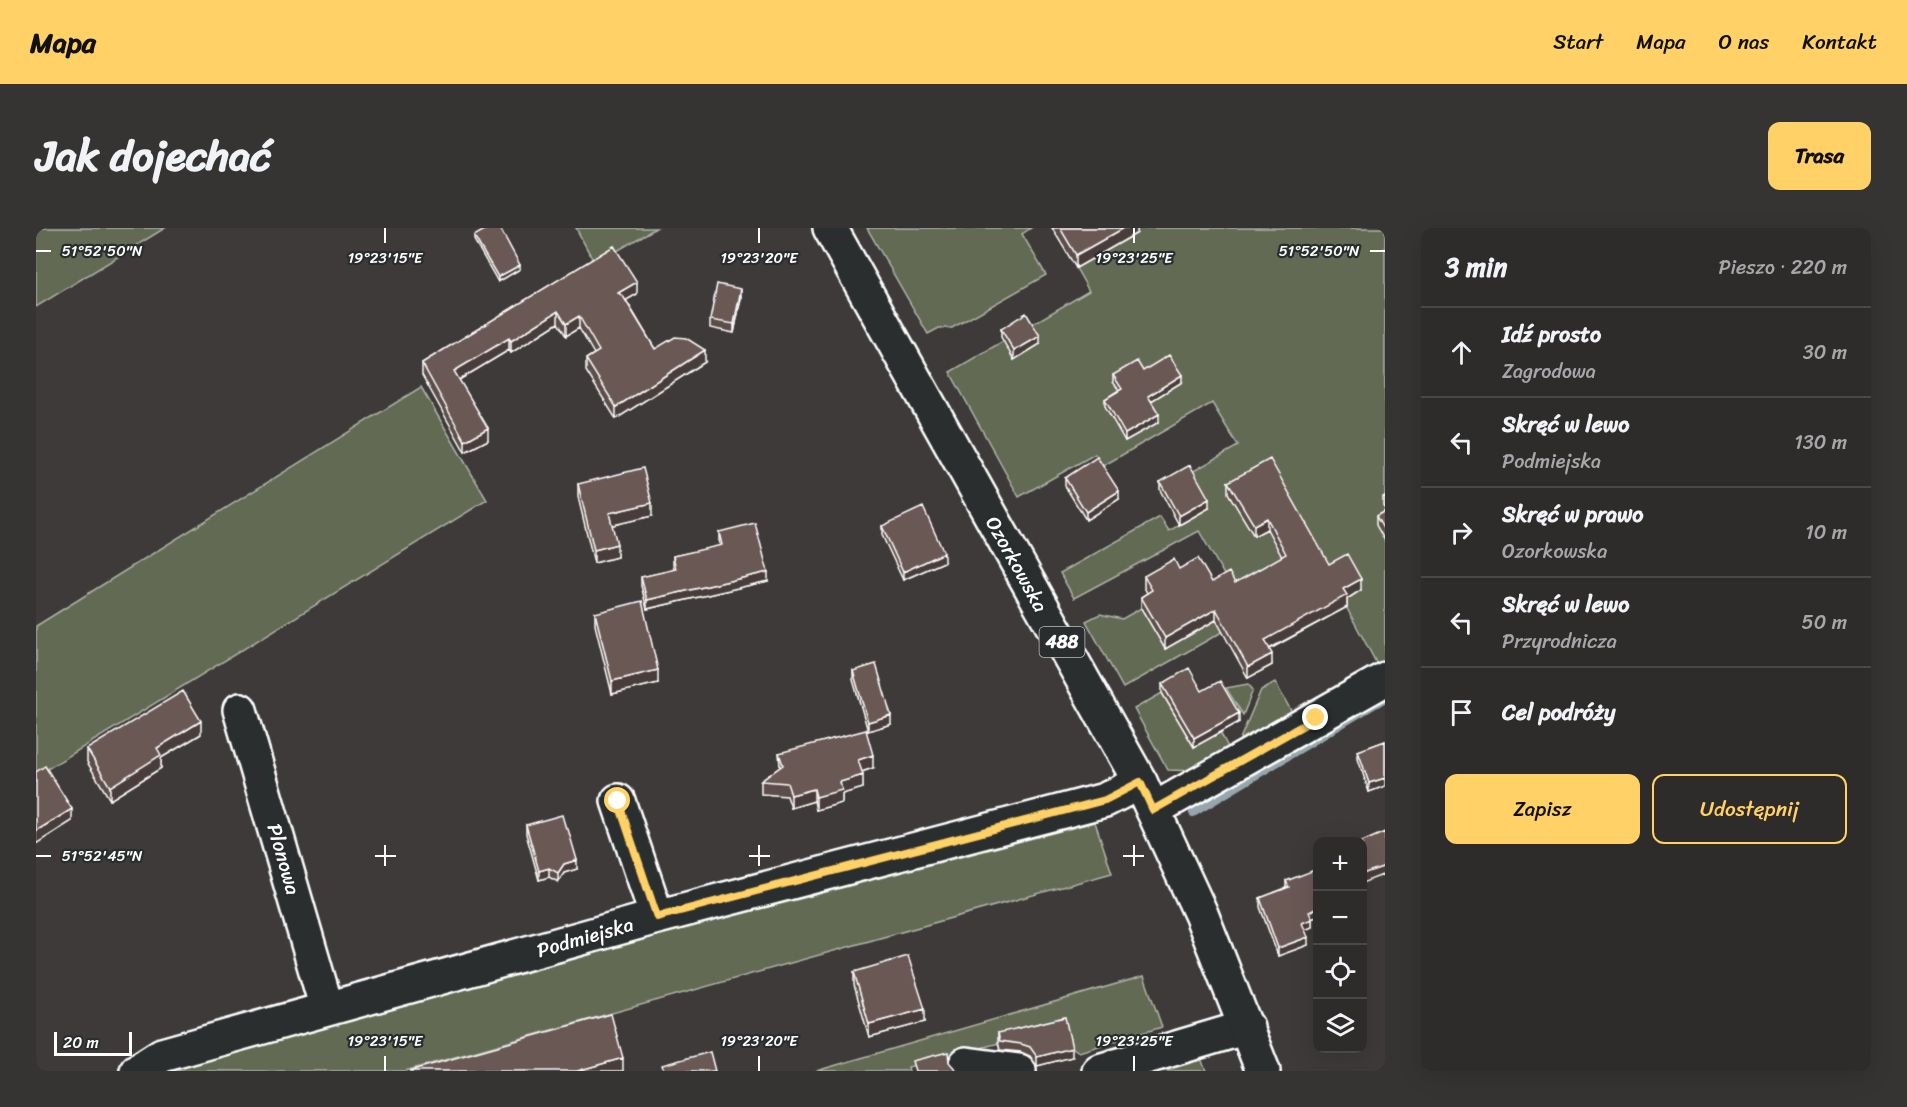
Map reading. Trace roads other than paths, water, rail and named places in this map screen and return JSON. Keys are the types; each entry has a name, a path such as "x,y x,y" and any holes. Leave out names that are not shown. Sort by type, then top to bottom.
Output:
{"street":[{"name":"Ozorkowska","path":"830,228 1146,796 1201,914 1263,1071"},
{"name":"Podmiejska","path":"137,1071 162,1055 657,917 1105,800 1146,796 1385,679"},
{"name":"Plonowa","path":"240,710 327,1009"},
{"path":"618,801 657,917"},
{"path":"1099,1071 1247,1027"},
{"path":"966,1064 1019,1071"}],"waterway":[{"path":"1193,813 1385,698"}]}
